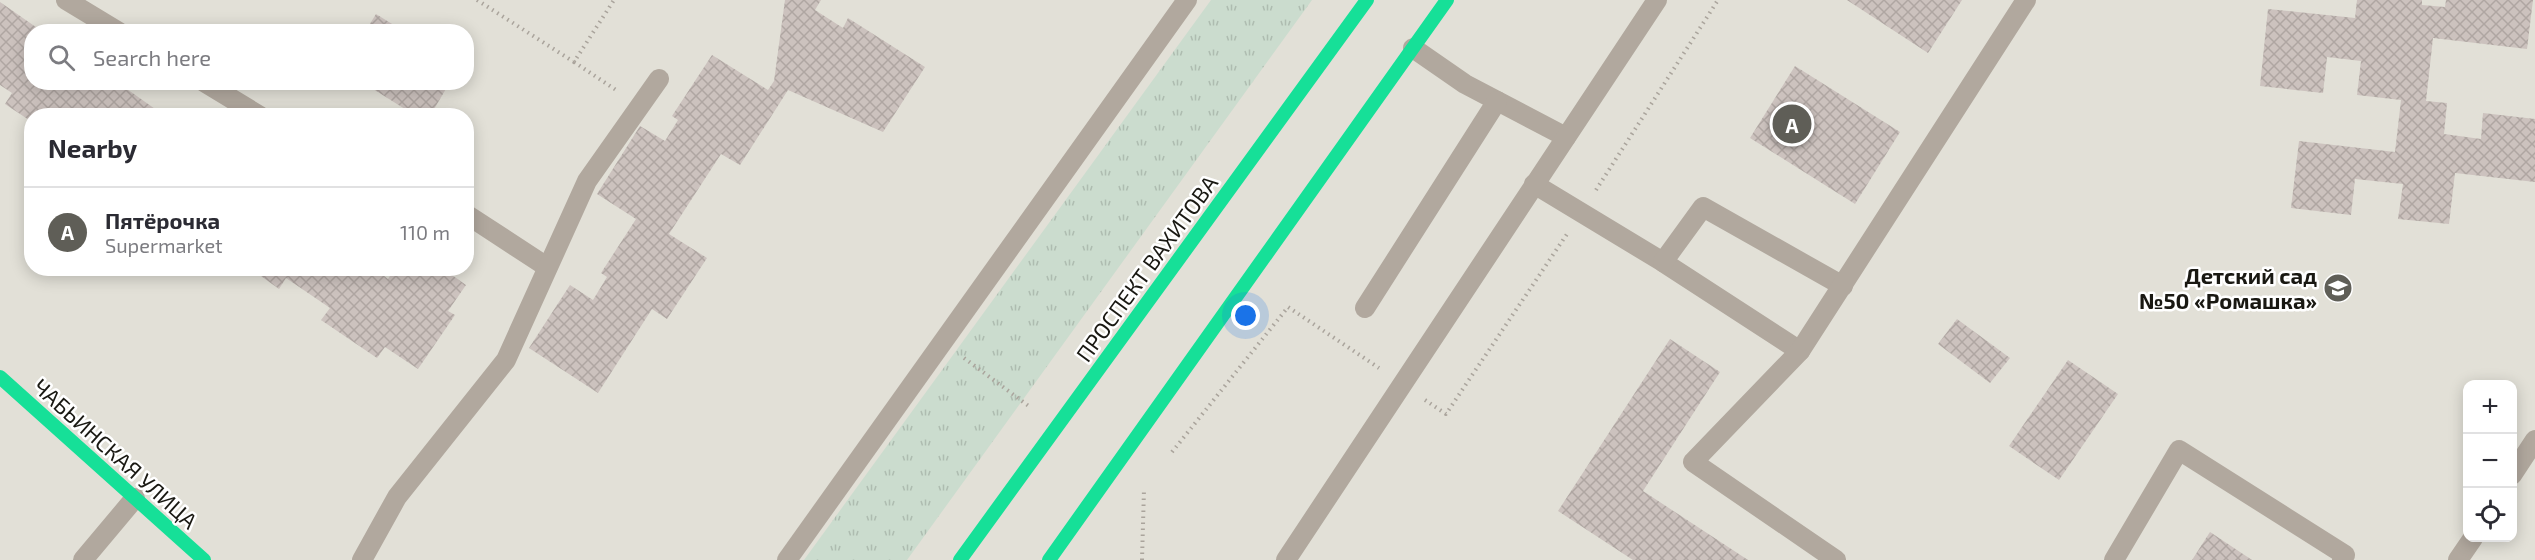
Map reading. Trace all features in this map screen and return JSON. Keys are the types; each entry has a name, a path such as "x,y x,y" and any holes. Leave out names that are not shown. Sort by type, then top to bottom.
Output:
{"main road":[{"name":"ПРОСПЕКТ ВАХИТОВА","path":"960,560 1367,0"},
{"path":"1049,560 1447,0"},
{"name":"ЧАБЬИНСКАЯ УЛИЦА","path":"0,377 204,560"}],"lane":[{"path":"66,0 106,24"},
{"path":"787,560 1187,0"},
{"path":"1286,560 1657,0"},
{"path":"1836,560 1693,462 1800,351 2026,0"},
{"path":"1413,48 1465,84 1566,137"},
{"path":"362,560 397,496 506,360 587,181 659,79"},
{"path":"217,90 247,108"},
{"path":"1365,308 1497,101"},
{"path":"1534,184 1663,262 1800,351"},
{"path":"1663,262 1703,207 1843,286"},
{"path":"474,219 547,267"},
{"path":"2517,467 2535,440"},
{"path":"2114,560 2179,450 2345,555 2342,560"},
{"path":"83,560 135,498"},
{"path":"2458,560 2469,542"}],"path":[{"path":"477,0 640,106"},
{"path":"574,62 614,0"}],"green space":[{"path":"1211,0 1312,0 907,560 804,560"}],"building":[{"path":"785,0 821,0 815,10 843,28 848,18 925,67 883,132 788,90 740,165 721,154 669,234 707,258 667,319 652,309 598,393 529,348 570,285 593,300 607,277 601,273 636,219 597,194 640,126 665,141 678,120 672,116 712,55 768,90 774,81"},
{"path":"1847,0 1962,0 1928,53"},
{"path":"2357,0 2422,0 2422,5 2445,7 2446,0 2533,0 2527,49 2433,38 2426,101 2447,103 2444,134 2481,139 2483,113 2535,119 2535,182 2455,173 2449,224 2398,219 2403,184 2355,179 2351,215 2291,208 2299,141 2395,152 2401,100 2357,95 2361,61 2327,57 2323,93 2260,86 2268,9 2355,18"},
{"path":"0,2 32,24 24,24 24,90 128,90 154,108 24,108 24,117 5,104 12,93 0,85"},
{"path":"376,14 392,24 370,24"},
{"path":"1795,66 1900,132 1855,204 1750,138"},
{"path":"375,90 445,90 435,108 403,108"},
{"path":"261,276 384,276 388,279 390,276 453,276 466,285 448,311 455,315 418,369 385,347 377,358 321,320 330,308 286,278 279,289"},
{"path":"1957,319 2010,358 1990,383 1938,344"},
{"path":"1670,339 1720,372 1643,491 1748,560 1633,560 1558,511"},
{"path":"2068,360 2118,394 2059,480 2009,446"},
{"path":"2210,532 2252,560 2192,560"}],"traffic: fast":[{"path":"960,560 1367,0"},
{"path":"1049,560 1447,0"},
{"path":"0,377 204,560"}],"place":[{"name":"Пятёрочка","path":"1792,124"},
{"name":"Детский сад №50 «Ромашка»","path":"2338,288"}]}
